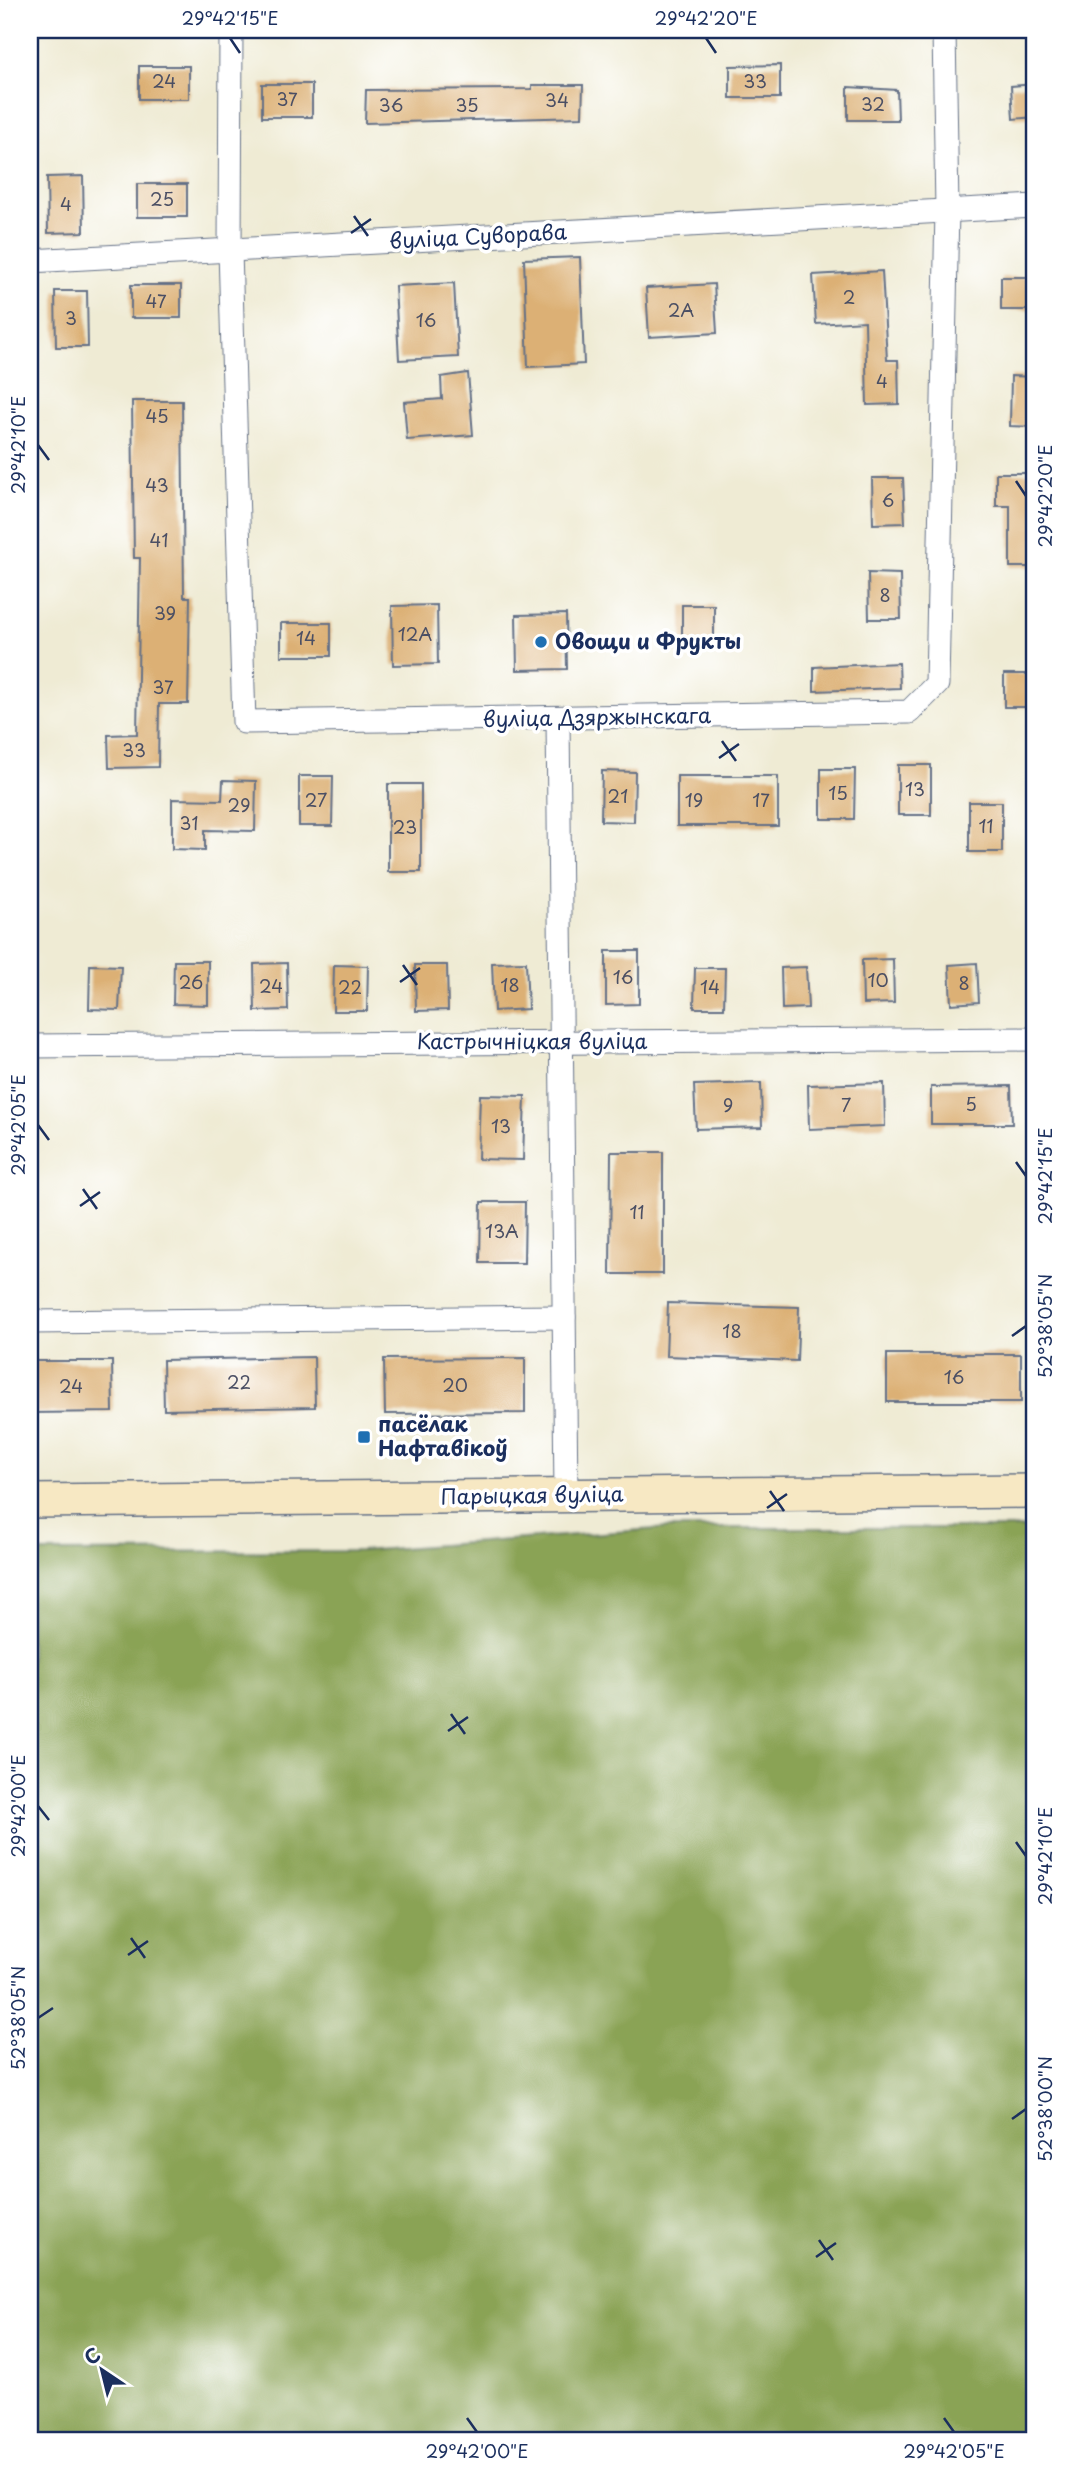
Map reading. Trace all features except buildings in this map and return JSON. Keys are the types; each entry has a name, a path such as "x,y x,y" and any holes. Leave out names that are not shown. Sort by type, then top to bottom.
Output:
{"main road":[{"name":"Парыцкая вуліца","path":"30,1501 1035,1491"}],"street":[{"path":"230,251 231,30"},
{"path":"944,30 947,210"},
{"name":"вуліца Суворава","path":"30,261 1035,206"},
{"name":"вуліца Дзяржынскага","path":"230,251 244,722 909,712 937,684 947,210"},
{"path":"558,718 566,1496"},
{"name":"Кастрычніцкая вуліца","path":"30,1046 1035,1039"},
{"path":"30,1322 564,1317"}],"green space":[{"path":"669,1528 1035,1528 1035,2441 30,2441 30,1552 360,1551"}],"place":[{"name":"Овощи и Фрукты","path":"541,642"},
{"name":"пасёлак Нафтавікоў","path":"364,1437"}]}
